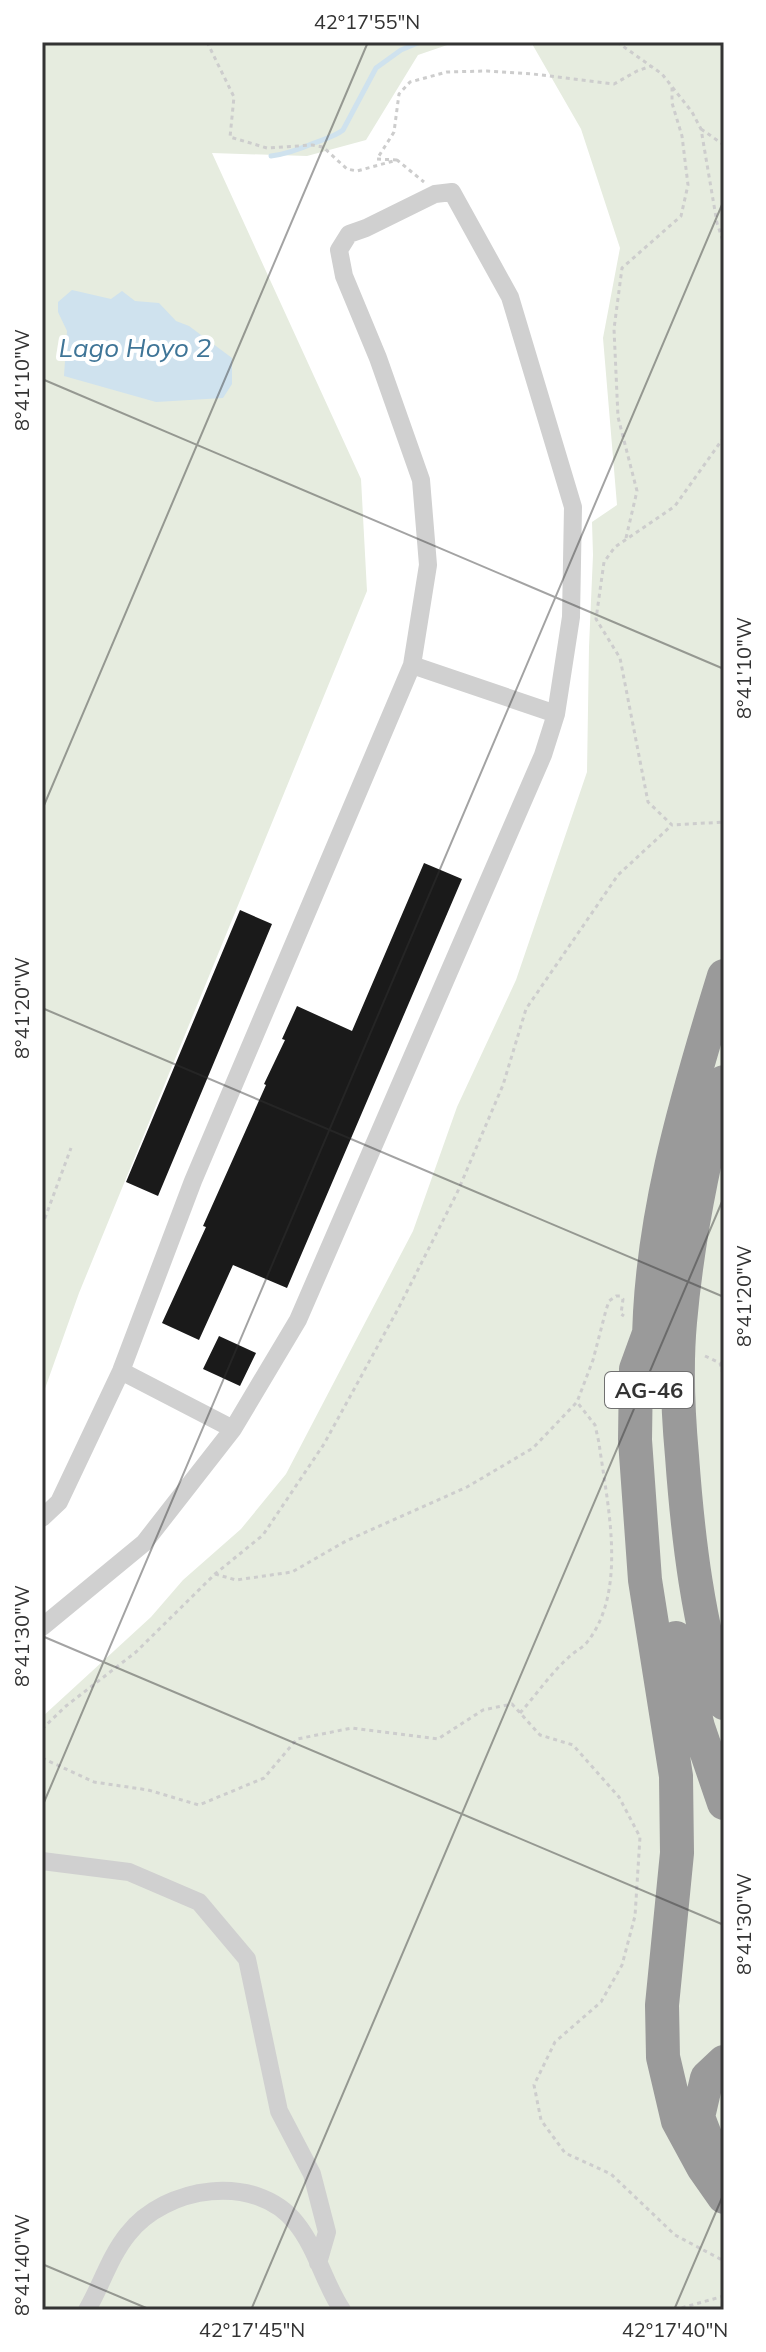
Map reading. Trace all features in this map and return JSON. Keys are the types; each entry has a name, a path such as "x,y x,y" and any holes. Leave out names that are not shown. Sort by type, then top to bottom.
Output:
{"highway":[{"name":"AG-46","path":"724,976 678,1139 640,1328 654,1506 668,1598 698,1727 724,1803"},
{"name":"AG-46","path":"724,1082 702,1182 680,1324 678,1411 695,1576 724,1703"},
{"path":"640,1328 636,1369 636,1467 645,1580 676,1776 677,1853 662,2005 663,2057 678,2121 703,2167 724,2197"},
{"path":"724,2062 707,2078 698,2117 715,2160 724,2172"}],"street":[{"path":"42,1518 59,1502 121,1371 193,1181 412,665 428,565 421,480 378,358 344,276 339,250 349,234 435,194 452,192 510,297 573,507 571,617 556,714 543,755 298,1320 233,1429 144,1543 42,1627"},
{"path":"412,665 556,714"},
{"path":"121,1371 233,1429"},
{"path":"42,1861 129,1872 199,1902 247,1959 279,2111 312,2174 327,2232 318,2263"},
{"path":"87,2310 117,2250 140,2221 169,2203 215,2190 233,2190 273,2202 285,2210 308,2240 342,2310"}],"path":[{"path":"207,42 234,97 230,137 267,148 323,147 347,169 357,171 397,160"},
{"path":"617,42 662,74 692,112 701,129 717,223 724,244"},
{"path":"435,194 397,160 377,159 394,132 399,94 410,82 447,72 487,71 614,84 651,66"},
{"path":"626,538 637,491 618,417 614,329 622,268 681,216 688,185 682,136 672,103 672,84"},
{"path":"701,129 724,145"},
{"path":"672,825 648,802 620,658 596,619 604,562 626,538 675,506 724,437"},
{"path":"42,1729 66,1706 136,1652 215,1574 263,1535 324,1444 457,1193 503,1085 526,1009 618,875 672,825 724,822"},
{"path":"42,1226 71,1148"},
{"path":"215,1574 236,1580 292,1572 346,1541 467,1487 533,1448 577,1402 593,1360 609,1301 620,1296 623,1299 621,1314 640,1328"},
{"path":"705,1356 720,1363 724,1378"},
{"path":"520,1713 568,1658 587,1643 600,1620 612,1578 599,1443 595,1425 577,1402"},
{"path":"42,1758 94,1782 148,1790 199,1805 264,1778 297,1739 352,1728 438,1739 483,1710 512,1704 540,1735 573,1745 619,1797 640,1837 635,1916 622,1965 601,2002 555,2042 534,2085 541,2120 565,2153 611,2174 675,2235 724,2261"},
{"path":"674,2310 724,2296"}],"shaded area":[{"path":"42,42 456,42 418,55 366,140 307,156 212,153 361,479 367,591 79,1293 42,1397"},
{"path":"531,42 724,42 724,2310 42,2310 42,1717 151,1617 183,1580 241,1529 286,1474 413,1231 457,1107 516,980 587,772 592,522 617,505 603,338 620,248 581,129"}],"water":[{"name":"Lago Hoyo 2","path":"72,290 111,299 122,291 135,301 159,303 176,321 189,326 232,358 232,384 223,398 156,402 64,376 67,331 58,312 58,302"}],"building":[{"path":"424,863 462,879 287,1288 233,1265 199,1340 162,1323 206,1227 203,1226 266,1085 297,1006 352,1031"},
{"path":"240,910 272,924 158,1196 126,1182"},
{"path":"219,1336 256,1353 240,1386 203,1369"}],"waterway":[{"path":"271,156 298,150 343,130 376,68 401,50 420,42"}]}
